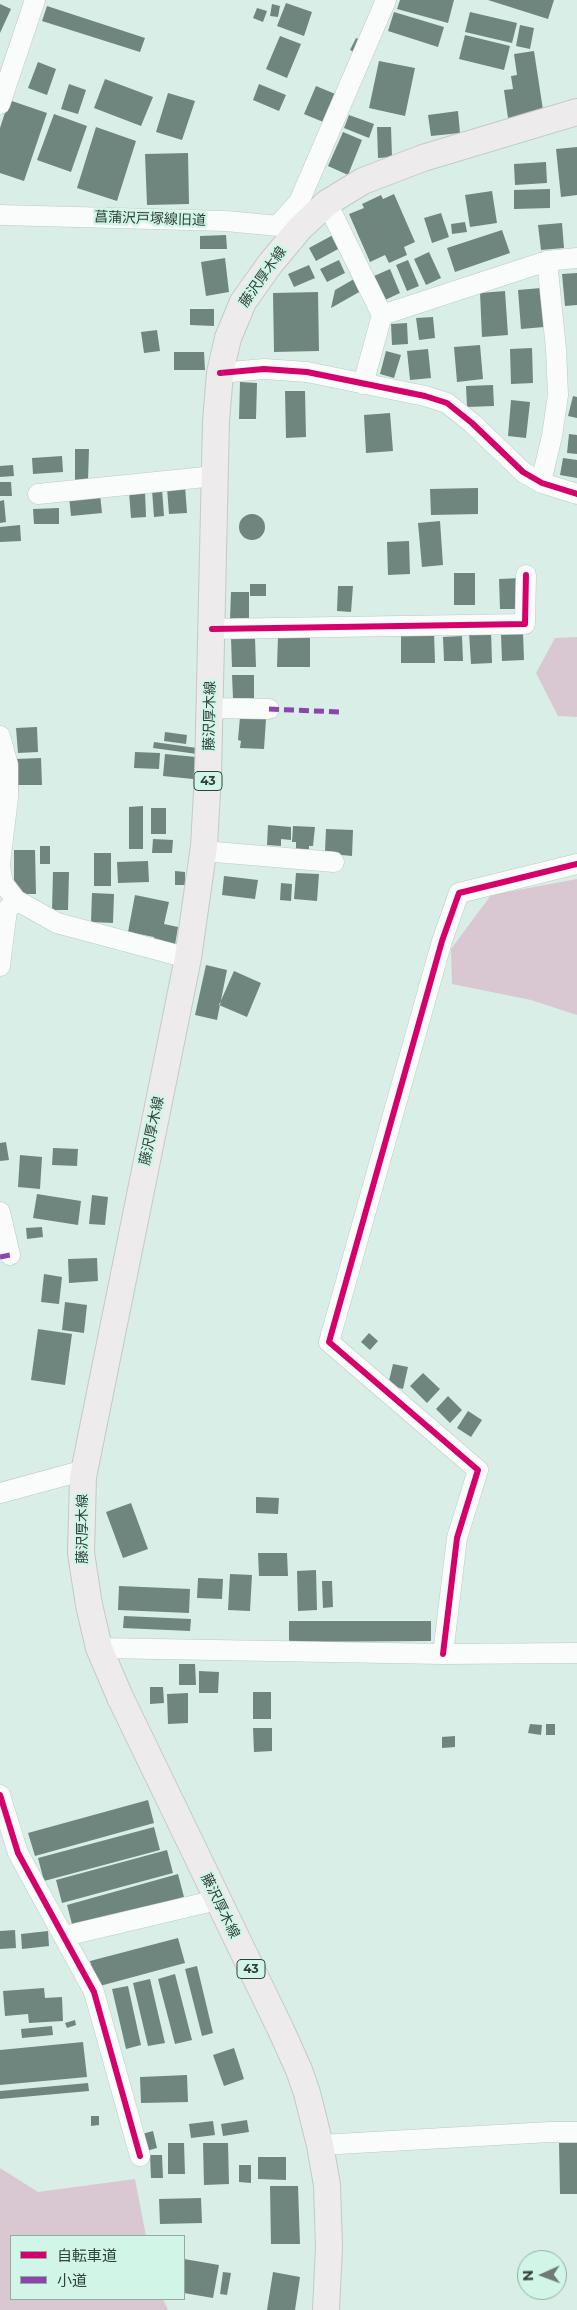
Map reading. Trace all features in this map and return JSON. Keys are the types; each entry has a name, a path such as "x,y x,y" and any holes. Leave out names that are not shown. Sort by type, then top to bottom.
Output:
{"main road":[{"name":"藤沢厚木線","path":"326,2310 329,2221 320,2145 299,2070 120,1697 99,1648 89,1605 81,1553 84,1470 188,958 203,851 210,708 215,476 220,373 228,338 243,302 270,264 288,226 363,181 423,158 577,112"}],"street":[{"path":"0,104 35,0"},
{"path":"288,226 386,0"},
{"path":"327,203 382,315 364,384"},
{"name":"菖蒲沢戸塚線旧道","path":"0,216 216,221 288,226"},
{"path":"382,315 548,261 577,258"},
{"path":"541,482 552,436 558,395 548,261"},
{"path":"220,373 264,370 307,372 425,396 447,403 472,423 523,472 541,482 577,494"},
{"path":"38,494 215,476"},
{"path":"212,629 525,624 526,575"},
{"path":"210,708 269,709"},
{"path":"0,736 8,764 8,798 0,863"},
{"path":"203,851 334,862"},
{"path":"443,1654 457,1538 478,1470 330,1342 440,950 459,893 577,864"},
{"path":"0,867 3,883 16,900 57,923 188,958"},
{"path":"0,966 7,910 16,900"},
{"path":"0,1212 10,1254"},
{"path":"0,1493 84,1470"},
{"path":"99,1648 443,1654 577,1653"},
{"path":"0,1795 18,1852 94,1992 140,2156"},
{"path":"65,1936 217,1900"},
{"path":"320,2145 577,2132"}],"shaded area":[{"path":"577,637 577,717 558,716 536,673 555,638"},
{"path":"577,879 577,1015 531,1000 452,984 451,949 491,895"},
{"path":"0,2168 38,2192 135,2179 146,2235 10,2235 10,2300 163,2300 168,2310 0,2310"}],"building":[{"path":"400,0 454,0 448,23 397,9"},
{"path":"488,0 554,0 548,19"},
{"path":"286,3 312,12 304,36 277,26"},
{"path":"0,4 11,9 0,33"},
{"path":"272,4 280,6 278,17 270,16"},
{"path":"47,6 145,38 140,52 42,21"},
{"path":"257,8 267,11 263,22 253,18"},
{"path":"394,12 444,27 438,47 388,31"},
{"path":"470,12 517,23 512,43 465,32"},
{"path":"520,25 534,28 530,49 516,46"},
{"path":"465,35 510,46 504,70 459,59"},
{"path":"280,36 301,44 287,78 266,69"},
{"path":"356,38 365,42 359,54 350,50"},
{"path":"534,51 543,110 529,112 529,115 508,118 504,90 513,89 511,76 517,75 514,54"},
{"path":"379,61 415,68 405,116 369,108"},
{"path":"38,62 56,69 47,95 28,88"},
{"path":"105,79 153,97 141,126 94,108"},
{"path":"69,84 86,90 78,114 61,109"},
{"path":"259,84 286,95 279,111 253,100"},
{"path":"316,86 340,96 328,124 304,114"},
{"path":"168,93 195,101 182,140 156,132"},
{"path":"9,100 47,113 24,181 0,173 0,128"},
{"path":"458,111 460,133 431,136 428,115"},
{"path":"54,114 87,126 71,172 37,160"},
{"path":"349,115 374,124 369,138 344,128"},
{"path":"96,127 136,141 117,201 77,188"},
{"path":"377,127 391,127 392,157 378,158"},
{"path":"343,132 362,140 348,175 328,166"},
{"path":"577,147 577,195 561,197 556,149"},
{"path":"188,153 189,204 147,205 145,154"},
{"path":"546,162 547,183 515,185 514,164"},
{"path":"550,189 550,208 514,209 514,190"},
{"path":"492,191 497,223 470,227 465,195"},
{"path":"394,194 415,242 404,247 407,255 389,263 385,255 370,262 349,214 364,208 362,204 381,195 383,199"},
{"path":"441,213 449,237 432,243 424,218"},
{"path":"465,222 467,232 452,234 451,224"},
{"path":"562,223 564,248 541,250 538,225"},
{"path":"502,230 510,253 455,272 447,248"},
{"path":"226,235 227,249 200,249 200,236"},
{"path":"333,235 340,248 316,261 309,248"},
{"path":"429,252 441,278 426,285 414,259"},
{"path":"225,258 229,292 206,296 201,262"},
{"path":"339,260 345,273 327,282 320,269"},
{"path":"408,260 419,286 407,291 396,265"},
{"path":"309,265 315,278 294,287 288,274"},
{"path":"390,269 400,293 385,300 374,276"},
{"path":"577,273 577,305 565,306 562,274"},
{"path":"354,279 361,291 331,308 335,290"},
{"path":"541,288 544,327 521,329 518,290"},
{"path":"505,291 508,335 482,337 480,293"},
{"path":"318,292 319,351 274,352 273,293"},
{"path":"190,309 214,309 214,326 190,325"},
{"path":"433,317 435,338 419,340 416,318"},
{"path":"407,323 408,344 392,345 391,324"},
{"path":"157,330 160,351 144,353 141,332"},
{"path":"480,345 483,379 457,382 454,347"},
{"path":"532,348 533,383 511,384 510,349"},
{"path":"428,349 431,378 410,380 407,351"},
{"path":"386,351 401,355 394,378 380,374"},
{"path":"174,352 204,352 205,370 174,370"},
{"path":"240,382 257,383 256,419 239,419"},
{"path":"493,385 494,406 467,407 466,386"},
{"path":"285,391 305,391 306,437 286,438"},
{"path":"573,396 577,397 577,418 568,416"},
{"path":"511,400 530,402 526,438 508,436"},
{"path":"390,413 393,451 366,453 364,415"},
{"path":"569,434 577,435 577,454 567,453"},
{"path":"75,449 89,449 88,481 75,481"},
{"path":"62,456 63,472 33,474 32,458"},
{"path":"563,458 577,460 577,478 560,475"},
{"path":"13,465 14,476 0,477 0,466"},
{"path":"0,482 11,482 12,496 0,496"},
{"path":"185,486 187,513 169,514 167,488"},
{"path":"478,488 478,514 431,515 430,489"},
{"path":"162,489 164,516 154,517 152,490"},
{"path":"145,491 146,517 131,518 129,492"},
{"path":"100,494 102,513 71,516 69,496"},
{"path":"4,500 6,522 0,523 0,501"},
{"path":"59,508 59,524 34,524 33,509"},
{"path":"252,514 261,518 265,527 261,536 252,540 243,536 239,527 243,518"},
{"path":"440,521 443,565 422,567 418,523"},
{"path":"20,525 21,541 0,542 0,527"},
{"path":"409,541 410,574 388,575 387,542"},
{"path":"454,573 475,573 475,605 454,605"},
{"path":"521,578 522,609 500,609 499,579"},
{"path":"250,584 266,584 266,596 250,596"},
{"path":"338,586 353,586 351,612 337,611"},
{"path":"231,592 249,592 249,620 230,620"},
{"path":"491,631 492,663 471,664 469,632"},
{"path":"401,632 434,632 435,663 401,663"},
{"path":"523,633 524,660 502,661 501,634"},
{"path":"278,636 310,636 310,667 277,667"},
{"path":"462,636 463,661 444,661 443,637"},
{"path":"255,638 256,667 232,667 231,639"},
{"path":"232,675 254,675 254,698 233,698"},
{"path":"240,717 266,719 264,749 240,748 241,741 238,740"},
{"path":"37,727 38,752 18,753 16,728"},
{"path":"165,732 187,735 186,744 164,741"},
{"path":"154,742 197,748 197,754 153,748"},
{"path":"135,752 160,753 159,769 134,768"},
{"path":"165,754 196,757 193,779 163,776"},
{"path":"41,758 42,785 16,785 15,759"},
{"path":"143,806 143,849 129,849 129,807"},
{"path":"151,808 166,808 166,834 151,834"},
{"path":"268,825 291,827 291,840 281,839 281,846 267,845"},
{"path":"293,826 315,827 313,846 309,846 309,849 296,849 296,842 292,842"},
{"path":"326,829 353,830 352,856 332,854 332,851 325,851"},
{"path":"153,839 173,840 172,853 152,853"},
{"path":"40,846 50,846 50,864 40,864"},
{"path":"14,850 35,850 36,894 14,894"},
{"path":"94,853 111,853 111,886 94,886"},
{"path":"148,861 149,882 118,883 117,862"},
{"path":"175,871 185,872 185,885 175,885"},
{"path":"53,872 69,872 68,910 52,910"},
{"path":"296,873 319,874 317,901 294,899"},
{"path":"224,876 258,880 255,899 222,895"},
{"path":"281,883 292,884 291,901 280,900"},
{"path":"92,893 114,894 113,923 91,922"},
{"path":"135,895 169,902 164,924 178,927 175,945 154,941 154,937 128,932"},
{"path":"206,965 227,970 217,1020 195,1015"},
{"path":"234,971 261,983 247,1017 219,1005"},
{"path":"6,1142 9,1160 0,1161 0,1143"},
{"path":"53,1148 78,1149 77,1166 52,1165"},
{"path":"20,1155 42,1157 40,1189 18,1187"},
{"path":"37,1194 81,1201 78,1225 33,1218"},
{"path":"92,1195 108,1197 105,1225 89,1224"},
{"path":"42,1227 43,1237 27,1239 26,1228"},
{"path":"97,1258 98,1281 69,1283 68,1259"},
{"path":"44,1274 62,1277 59,1304 41,1302"},
{"path":"65,1302 87,1305 84,1333 62,1330"},
{"path":"38,1329 72,1334 65,1385 31,1380"},
{"path":"369,1333 378,1341 370,1350 361,1342"},
{"path":"393,1364 408,1367 403,1389 388,1385"},
{"path":"423,1373 440,1389 427,1403 410,1386"},
{"path":"448,1396 462,1410 450,1423 436,1409"},
{"path":"468,1411 482,1420 471,1437 457,1428"},
{"path":"256,1497 279,1498 278,1514 256,1513"},
{"path":"131,1503 148,1549 123,1558 106,1512"},
{"path":"258,1553 287,1553 288,1576 259,1576"},
{"path":"316,1570 317,1610 298,1611 297,1571"},
{"path":"230,1574 252,1575 250,1611 228,1610"},
{"path":"198,1578 223,1579 222,1599 197,1598"},
{"path":"322,1581 332,1581 333,1607 323,1608"},
{"path":"119,1586 190,1589 189,1613 118,1610"},
{"path":"124,1616 191,1619 190,1631 123,1628"},
{"path":"289,1621 431,1621 431,1641 289,1642"},
{"path":"179,1664 195,1664 196,1685 179,1685"},
{"path":"199,1671 219,1672 218,1693 199,1693"},
{"path":"150,1687 163,1687 164,1703 150,1704"},
{"path":"253,1692 271,1692 271,1719 253,1719"},
{"path":"188,1693 188,1723 168,1724 167,1694"},
{"path":"530,1724 542,1725 541,1735 528,1733"},
{"path":"546,1724 555,1724 555,1735 546,1735"},
{"path":"253,1728 272,1728 272,1751 254,1752"},
{"path":"455,1736 455,1747 442,1748 442,1737"},
{"path":"148,1800 154,1823 35,1856 28,1833"},
{"path":"154,1827 160,1850 44,1881 38,1858"},
{"path":"167,1850 173,1873 62,1903 56,1880"},
{"path":"178,1874 184,1897 73,1928 67,1905"},
{"path":"15,1930 16,1948 0,1949 0,1931"},
{"path":"48,1931 49,1946 22,1949 21,1934"},
{"path":"178,1938 185,1963 96,1987 90,1961"},
{"path":"197,1966 213,2033 202,2036 185,1969"},
{"path":"175,1974 192,2040 175,2044 158,1979"},
{"path":"150,1979 165,2043 148,2046 133,1983"},
{"path":"128,1986 141,2045 126,2049 112,1989"},
{"path":"44,1988 45,1998 62,1997 63,2021 29,2023 28,2014 5,2016 3,1991"},
{"path":"75,2020 76,2025 67,2028 65,2023"},
{"path":"52,2026 53,2035 22,2038 21,2029"},
{"path":"83,2042 87,2077 0,2085 0,2050"},
{"path":"234,2048 244,2079 224,2086 213,2055"},
{"path":"187,2075 188,2102 141,2103 140,2077"},
{"path":"88,2083 89,2091 0,2099 0,2091"},
{"path":"91,2116 99,2116 99,2125 91,2126"},
{"path":"247,2120 249,2132 223,2136 221,2124"},
{"path":"213,2121 215,2135 191,2138 189,2124"},
{"path":"153,2131 157,2148 146,2151 142,2134"},
{"path":"168,2143 184,2143 185,2174 168,2174"},
{"path":"203,2143 228,2143 229,2184 204,2185"},
{"path":"559,2143 577,2143 577,2194 560,2194"},
{"path":"150,2155 162,2155 163,2178 151,2178"},
{"path":"258,2157 286,2157 286,2180 258,2179"},
{"path":"239,2165 251,2165 251,2183 239,2182"},
{"path":"270,2186 298,2186 300,2244 271,2244"},
{"path":"201,2198 202,2223 160,2224 159,2199"},
{"path":"185,2259 219,2265 213,2298 185,2293"},
{"path":"223,2272 231,2273 227,2295 220,2294"},
{"path":"273,2272 300,2277 295,2310 267,2310"}],"marked path":[{"path":"269,709 339,712"},
{"path":"0,1257 10,1255"}],"cycle path":[{"path":"220,373 264,369 307,372 425,396 447,403 472,423 523,472 542,483 577,494"},
{"path":"212,629 525,624 526,575"},
{"path":"443,1654 457,1538 478,1470 329,1342 442,941 459,893 577,864"},
{"path":"0,1795 18,1853 94,1992 140,2156"}]}
